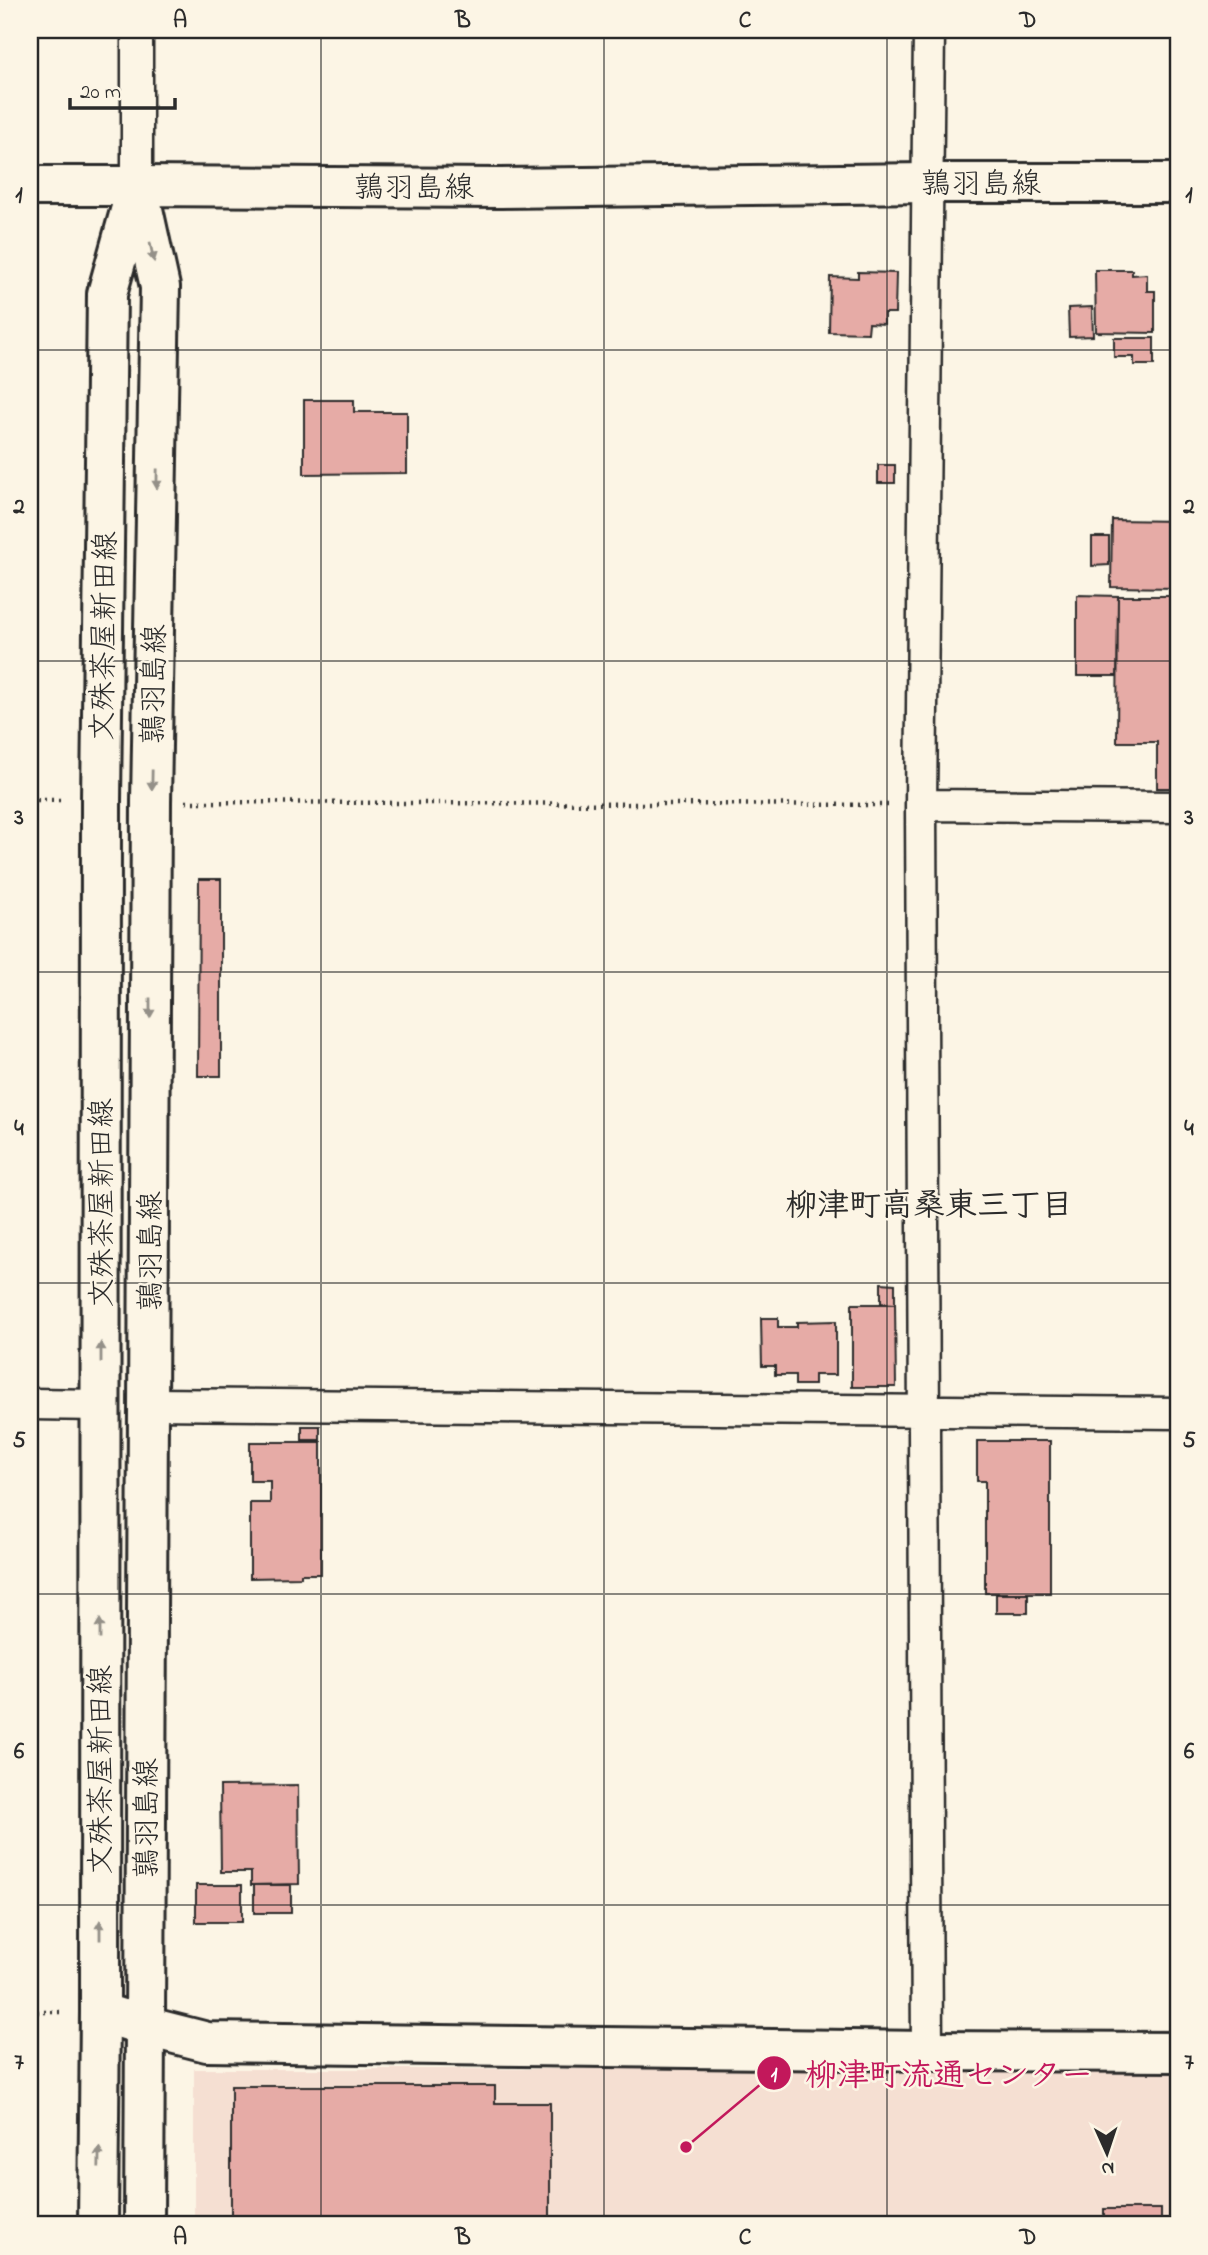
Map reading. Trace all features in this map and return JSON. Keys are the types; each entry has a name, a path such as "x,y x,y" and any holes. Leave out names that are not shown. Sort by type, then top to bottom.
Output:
{"main road":[{"name":"鶉羽島線","path":"144,2225 151,802 160,287 137,186 515,188 1178,183"},
{"path":"30,186 137,186"},
{"name":"文殊茶屋新田線","path":"98,2225 101,800 107,294 137,186"},
{"path":"100,2012 207,2042 1178,2052"}],"street":[{"path":"137,30 137,186"},
{"path":"926,2051 921,805 929,30"},
{"path":"921,805 1178,807"},
{"path":"149,1404 1178,1412"},
{"path":"30,1405 101,1405"}],"path":[{"path":"151,802 921,805"}],"shaded area":[{"path":"194,2069 1178,2069 1178,2225 194,2225"}],"building":[{"path":"1095,270 1132,270 1132,275 1147,274 1147,291 1155,291 1155,333 1096,332"},
{"path":"858,272 896,273 895,313 884,313 884,324 869,323 868,333 829,332 830,277 858,278"},
{"path":"1092,307 1093,336 1069,337 1068,308"},
{"path":"1114,338 1154,338 1154,365 1134,365 1134,357 1114,357"},
{"path":"304,400 354,400 354,412 407,412 407,473 304,474"},
{"path":"878,465 895,465 895,483 878,483"},
{"path":"1112,520 1178,521 1178,588 1111,587"},
{"path":"1092,537 1109,537 1109,565 1092,566"},
{"path":"1077,595 1118,596 1117,676 1077,676"},
{"path":"1118,596 1178,596 1178,788 1157,788 1157,742 1117,742"},
{"path":"199,879 221,879 221,1076 198,1076"},
{"path":"881,1283 895,1284 895,1304 881,1303"},
{"path":"852,1304 895,1304 896,1387 852,1387"},
{"path":"761,1318 778,1318 778,1327 797,1327 797,1322 836,1321 836,1375 814,1375 814,1385 795,1385 795,1375 775,1375 775,1366 762,1366"},
{"path":"302,1426 320,1426 320,1440 302,1440"},
{"path":"977,1441 1050,1441 1050,1593 985,1593 985,1481 977,1481"},
{"path":"250,1442 321,1442 321,1574 250,1578 250,1503 270,1503 270,1481 250,1481"},
{"path":"996,1594 1028,1594 1028,1613 996,1613"},
{"path":"298,1785 299,1884 251,1885 251,1872 221,1872 220,1786"},
{"path":"196,1885 242,1885 242,1922 196,1922"},
{"path":"254,1885 291,1885 291,1913 254,1913"},
{"path":"231,2086 495,2086 495,2103 550,2103 550,2225 231,2225"},
{"path":"1104,2209 1161,2209 1161,2225 1104,2225"}],"place":[{"name":"柳津町流通センター","path":"686,2147"}],"district":[{"name":"柳津町高桑東三丁目","path":"929,1204"}]}
